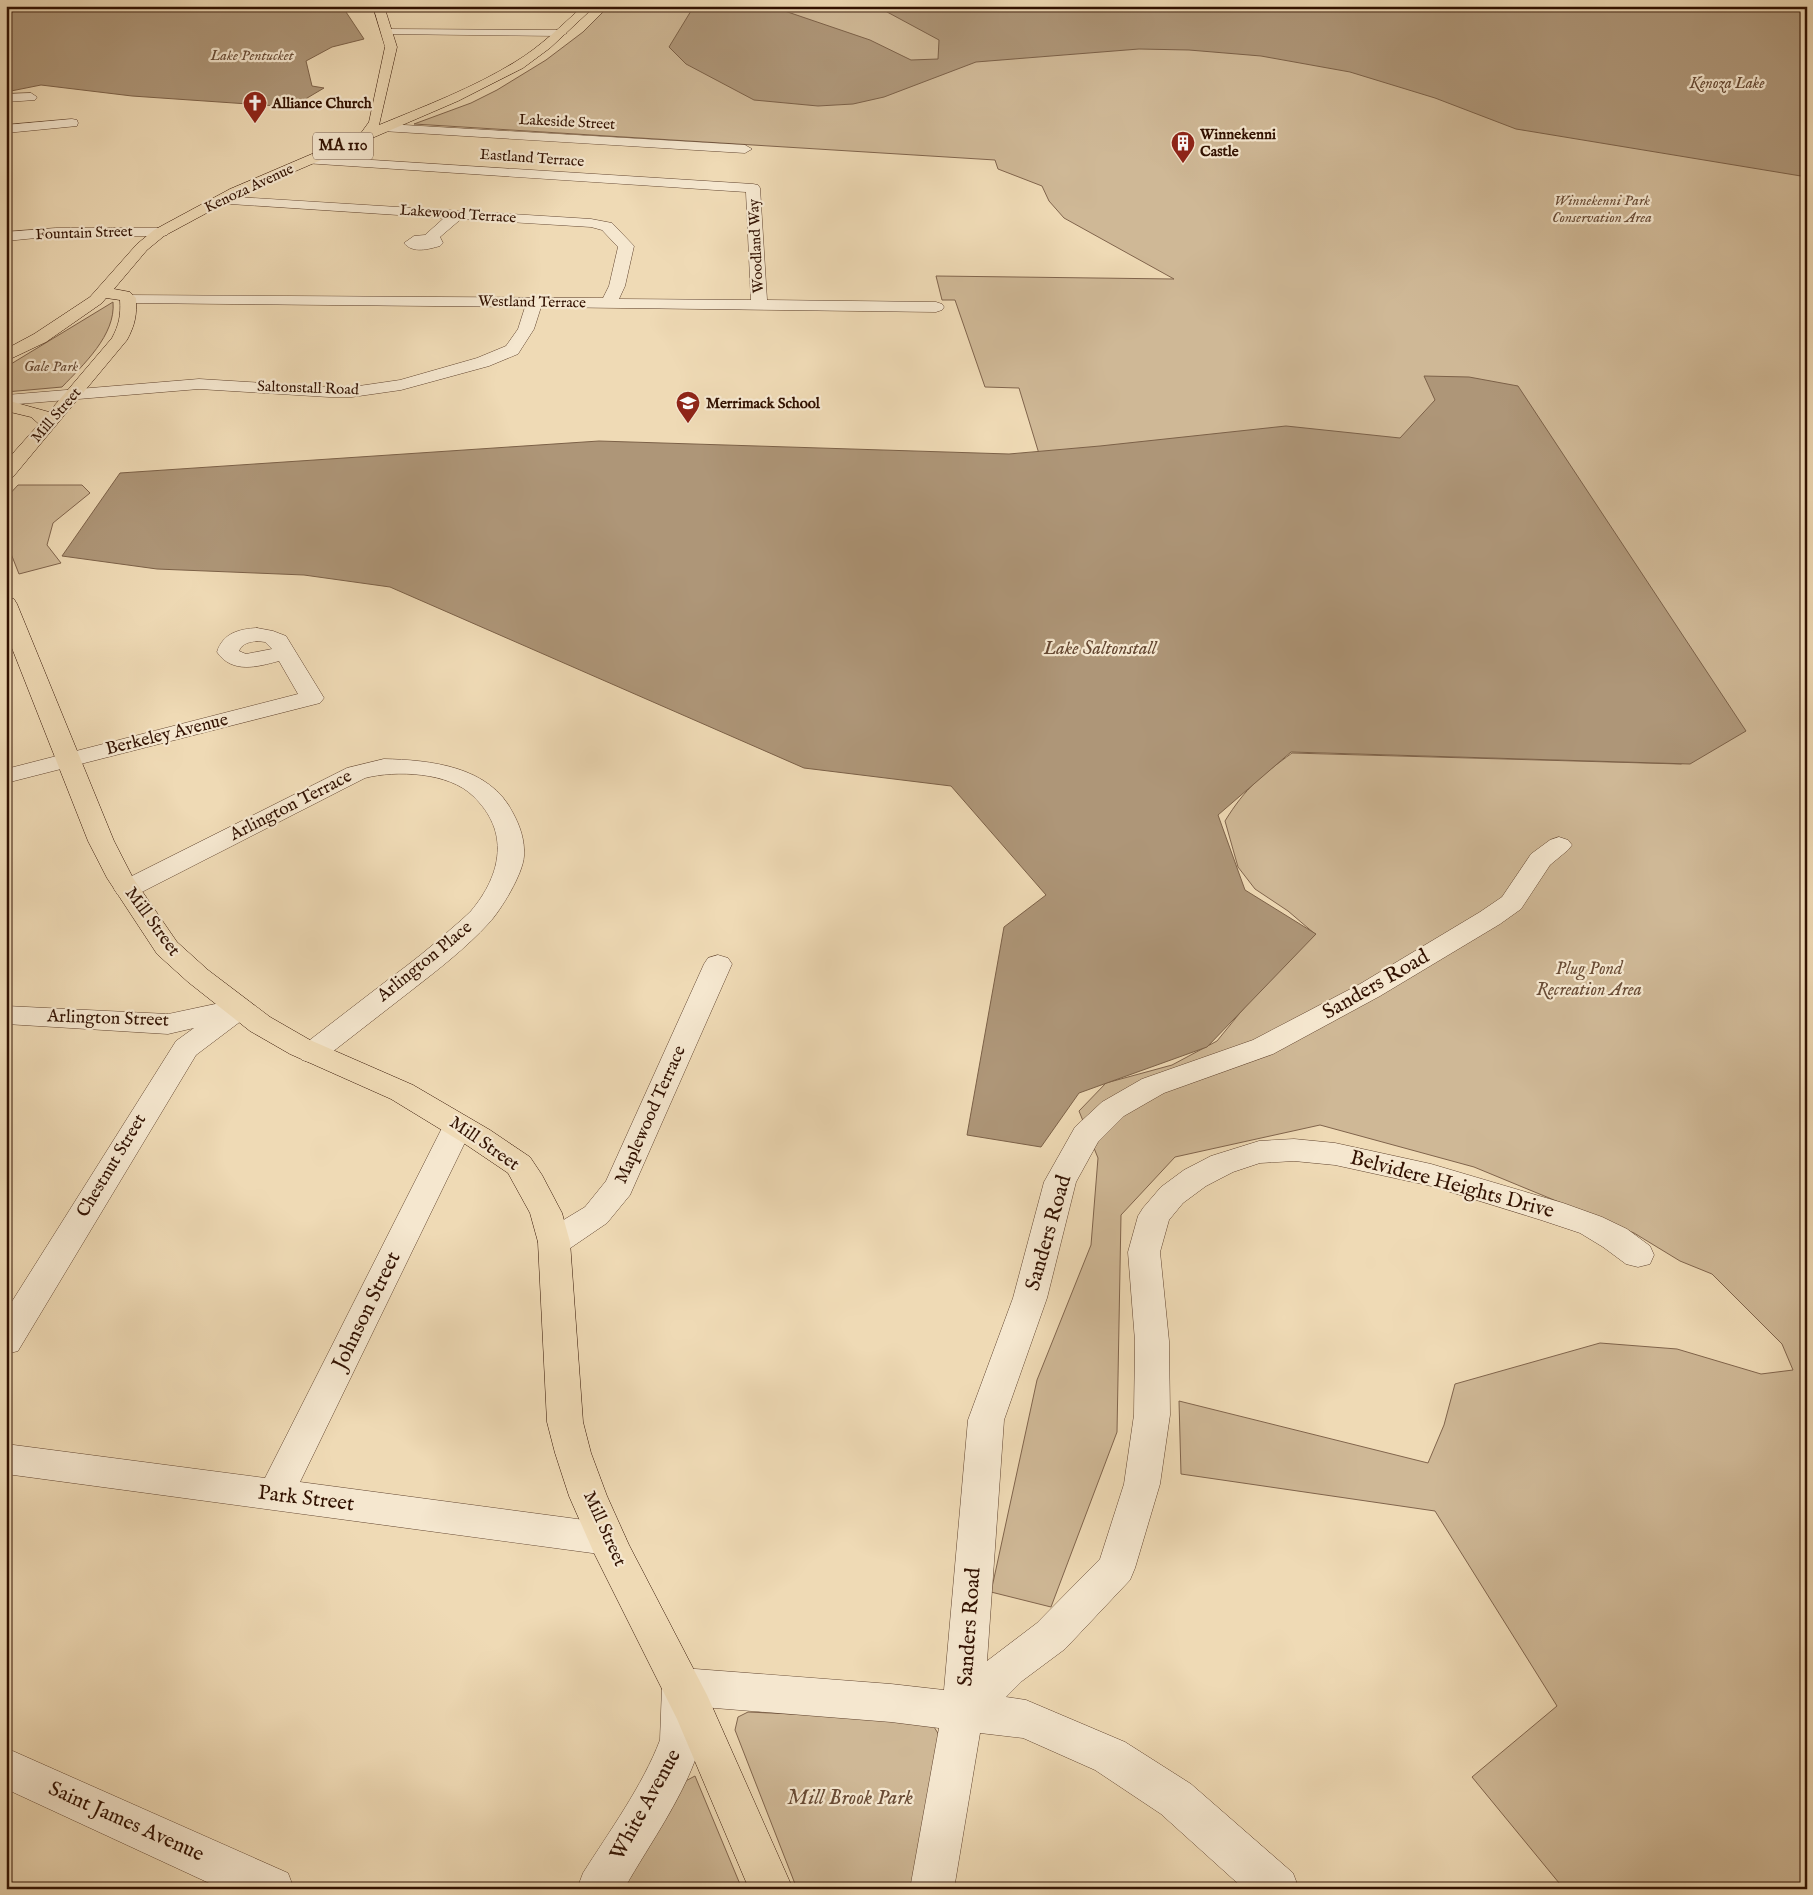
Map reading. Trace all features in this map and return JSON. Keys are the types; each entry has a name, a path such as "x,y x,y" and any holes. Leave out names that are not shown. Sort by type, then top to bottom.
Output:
{"main road":[{"path":"366,136 375,122 391,47 378,7"},
{"name":"Kenoza Avenue","path":"6,356 65,322 104,293 142,247 162,232 220,200 454,98 519,65 560,33 588,7"},
{"path":"104,293 124,295 128,298"},
{"name":"Mill Street","path":"6,473 76,393 113,347 126,327 129,314 128,298"},
{"path":"6,405 37,412 47,419 48,425"},
{"name":"Mill Street","path":"6,604 64,753 101,841 127,889 167,948 198,976 260,1024 312,1053 402,1092 519,1165 531,1183 546,1213 554,1242 565,1422 588,1496 682,1687 770,1889"}],"street":[{"path":"378,7 588,7"},
{"path":"387,32 560,33"},
{"path":"6,98 31,97"},
{"path":"6,129 72,123"},
{"path":"9,143 29,127"},
{"name":"Lakeside Street","path":"386,128 745,149"},
{"name":"Eastland Terrace","path":"309,160 753,188"},
{"name":"Woodland Way","path":"753,188 759,305"},
{"name":"Lakewood Terrace","path":"220,200 458,214 591,223 607,226 626,246 617,286 609,303"},
{"path":"429,239 458,214"},
{"name":"Fountain Street","path":"6,237 56,232 162,232"},
{"name":"Westland Terrace","path":"128,298 936,307"},
{"name":"Saltonstall Road","path":"6,400 199,384 352,392 401,385 483,362 512,350 526,329 535,302"},
{"name":"Berkeley Avenue","path":"6,776 64,753 307,691 285,652"},
{"name":"Berkeley Avenue","path":"6,759 64,753"},
{"name":"Arlington Terrace","path":"127,889 356,772 384,766 410,767 446,773 474,784 497,805 509,830 510,850"},
{"name":"Sanders Road","path":"932,1889 963,1711 986,1420 1030,1298 1060,1182 1086,1135 1112,1109 1153,1086 1263,1047 1370,990 1490,918 1512,903 1540,860 1559,845"},
{"name":"Arlington Place","path":"312,1053 440,954 481,916 502,882 511,857 510,850"},
{"name":"Maplewood Terrace","path":"554,1242 596,1215 619,1187 718,964"},
{"name":"Arlington Street","path":"6,1015 168,1024 239,1008"},
{"name":"Chestnut Street","path":"6,1341 186,1048 239,1008"},
{"name":"Johnson Street","path":"275,1495 458,1126"},
{"name":"Belvidere Heights Drive","path":"963,1711 1008,1668 1051,1636 1116,1568 1142,1484 1152,1414 1152,1341 1144,1252 1154,1216 1172,1195 1195,1178 1222,1164 1259,1152 1294,1150 1334,1154 1431,1175 1552,1211 1591,1225 1615,1238 1638,1255"},
{"name":"Park Street","path":"6,1459 607,1538"},
{"path":"682,1687 891,1703 1026,1719 1110,1756 1176,1799 1277,1889"},
{"name":"White Avenue","path":"599,1889 662,1783 675,1756 681,1740 682,1687"},
{"name":"Saint James Avenue","path":"6,1768 272,1889"}],"green space":[{"path":"609,6 1807,6 1807,1889 1564,1889 1472,1777 1557,1706 1435,1511 1181,1474 1179,1401 1428,1463 1444,1425 1455,1384 1600,1343 1677,1349 1761,1374 1793,1370 1782,1344 1712,1274 1680,1261 1634,1233 1474,1167 1320,1125 1175,1157 1121,1215 1117,1432 1051,1607 991,1592 1037,1380 1091,1245 1098,1158 1079,1111 1106,1083 1172,1065 1217,1041 1253,997 1315,934 1288,911 1255,889 1238,867 1225,821 1240,799 1263,776 1292,753 1681,764 1703,755 1445,404 1406,445 1040,457 1019,388 985,387 955,300 942,300 936,276 1174,279 1064,218 1049,201 1042,186 998,169 995,160 414,124 471,103 497,90 546,60 583,32"},
{"name":"Gale Park","path":"113,302 113,314 104,338 88,359 62,387 6,392 6,367"},
{"path":"18,485 82,485 90,493 53,523 47,545 61,563 19,574 6,541 6,498"},
{"name":"Mill Brook Park","path":"748,1712 923,1720 934,1727 943,1741 913,1889 797,1889 735,1730 738,1717"},
{"path":"695,1776 742,1889 619,1889 676,1786"}],"water":[{"name":"Lake Pentucket","path":"6,6 342,6 364,39 332,47 306,61 312,86 324,88 292,107 132,96 41,85 6,92"},
{"name":"Kenoza Lake","path":"694,6 729,6 734,9 749,6 773,7 870,40 911,60 938,59 939,40 876,6 1807,6 1807,177 1516,129 1435,98 1350,72 1261,56 1189,50 1139,49 976,62 884,97 853,104 818,106 754,100 686,64 669,47"},
{"name":"Lake Saltonstall","path":"1424,376 1469,377 1518,386 1746,731 1690,764 1291,752 1218,815 1245,890 1316,934 1207,1047 1079,1093 1041,1147 967,1135 1004,927 1046,895 951,786 804,768 390,587 304,575 157,569 62,556 120,473 599,441 1009,454 1286,426 1400,438 1435,400"}],"place":[{"name":"Alliance Church","path":"255,124"},
{"name":"Winnekenni Castle","path":"1183,164"},
{"name":"Merrimack School","path":"688,424"}],"park label":[{"name":"Winnekenni Park Conservation Area","path":"1602,208"},
{"name":"Plug Pond Recreation Area","path":"1589,980"}]}
